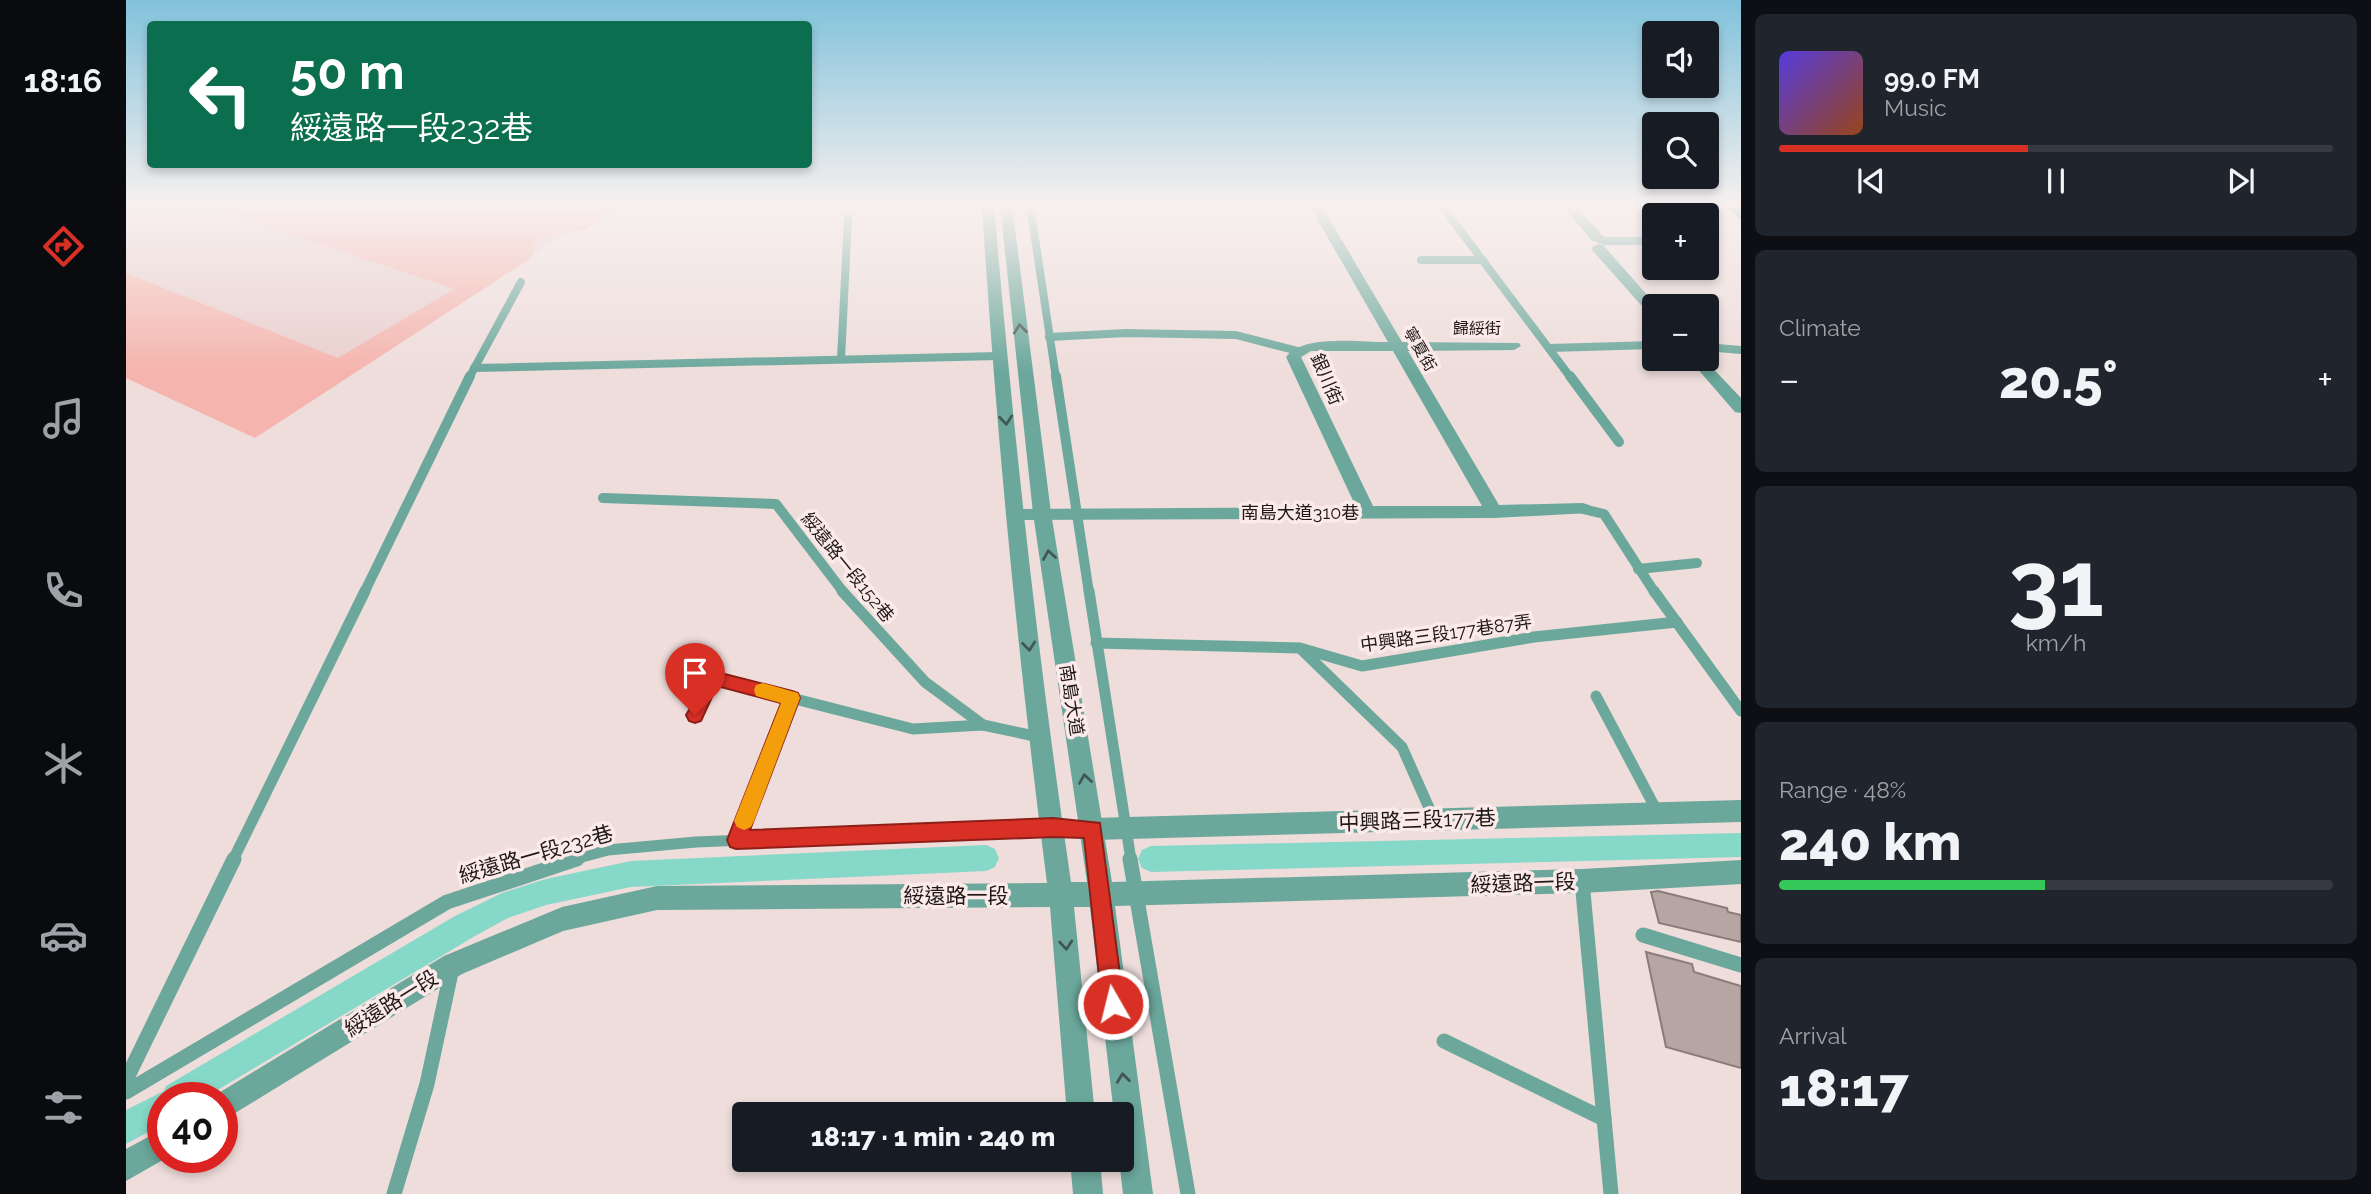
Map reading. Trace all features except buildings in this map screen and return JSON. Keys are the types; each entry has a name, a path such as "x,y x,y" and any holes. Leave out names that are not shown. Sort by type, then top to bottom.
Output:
{"street":[{"name":"南島大道","path":"992,261 999,355 1039,737 1061,895 1080,1102"},
{"name":"南島大道","path":"1013,261 1042,513 1093,829 1099,895 1138,1194"},
{"name":"寧夏街","path":"1348,261 1494,512"},
{"path":"1612,261 1642,297"},
{"name":"歸綏街","path":"1398,345 1514,346"},
{"name":"銀川街","path":"1367,512 1293,357 1298,351 1310,347 1398,345"},
{"path":"1707,371 1741,408"},
{"name":"南島大道310巷","path":"1016,515 1583,509"},
{"name":"中興路三段177巷","path":"1093,829 1741,811"},
{"name":"綏遠路一段","path":"238,1097 453,965 562,919 657,898 1099,895 1582,881 1741,872"},
{"path":"126,1166 147,1153"},
{"path":"1086,1172 1088,1194"}],"lane":[{"path":"841,359 846,261"},
{"path":"1038,261 1125,828 1188,1194"},
{"path":"1484,261 1619,442"},
{"path":"126,1080 474,368 521,282"},
{"path":"1049,337 1126,333 1236,335 1298,351"},
{"path":"1549,348 1642,345"},
{"path":"1719,348 1741,350"},
{"path":"474,368 999,355"},
{"name":"綏遠路一段152巷","path":"603,498 776,504 856,609 916,673 983,725 1039,737"},
{"path":"1583,509 1604,514 1638,569 1741,711"},
{"path":"1638,569 1698,563"},
{"name":"中興路三段177巷87弄","path":"1096,643 1300,648 1362,666 1534,637 1677,622"},
{"path":"1300,648 1402,747 1434,819"},
{"path":"695,715 713,678 913,729 983,725"},
{"path":"1596,696 1658,813"},
{"path":"736,840 792,698"},
{"name":"綏遠路一段232巷","path":"126,1092 447,902 537,870 608,850 736,840 1053,828 1093,829"},
{"path":"1582,881 1611,1194"},
{"path":"1643,935 1741,965"},
{"path":"394,1194 427,1084 453,965"},
{"path":"1444,1041 1604,1119"}],"shaded area":[{"path":"126,261 522,261 469,292 258,432 126,371"},
{"path":"369,261 527,261 255,438 126,378 126,273 338,358 454,289"}],"waterway":[{"path":"1151,859 1741,845"},
{"path":"202,1082 465,926 502,907 546,892 631,874 986,858"},
{"path":"126,1128 147,1116"}],"slow traffic":[{"path":"744,821 792,698 763,690"}],"route":[{"path":"695,715 713,678 792,698 736,840 1053,828 1093,829 1113,1004"}]}
